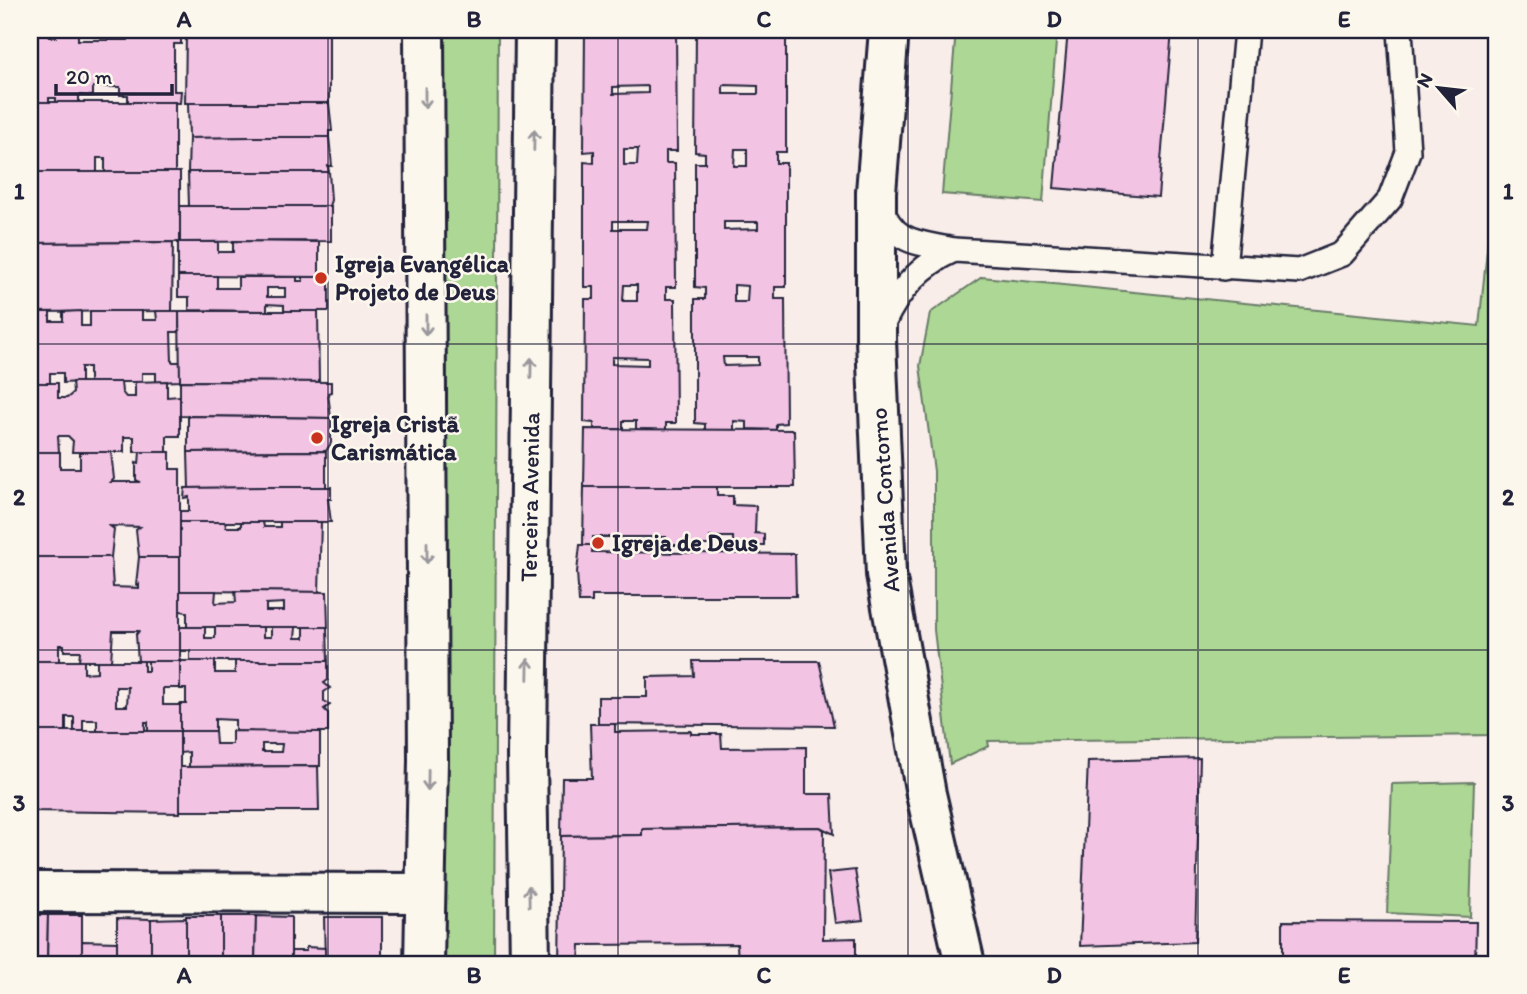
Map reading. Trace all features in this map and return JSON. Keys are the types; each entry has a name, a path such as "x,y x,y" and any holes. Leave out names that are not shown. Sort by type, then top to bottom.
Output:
{"street":[{"path":"424,30 428,760 424,964"},
{"name":"Terceira Avenida","path":"530,964 527,755 535,30"},
{"name":"Avenida Contorno","path":"889,30 876,192 876,340 886,574 926,794 965,964"},
{"path":"30,892 425,893"}],"lane":[{"path":"1224,268 1247,30"},
{"path":"876,192 886,221 900,238 954,250 1299,271 1342,254 1390,199 1408,152 1400,30"},
{"path":"876,340 895,297 932,260 954,250"}],"green space":[{"path":"429,30 498,30 494,964 437,964"},
{"path":"956,30 1057,30 1043,202 942,194"},
{"path":"1497,154 1497,735 988,741 989,746 950,764 934,630 934,471 920,366 930,313 982,277 1479,326"},
{"path":"1474,782 1470,917 1387,913 1392,784"}],"building":[{"path":"30,30 72,30 72,33 30,33"},
{"path":"133,30 175,30 175,33 133,33"},
{"path":"289,30 329,30 329,33 289,33"},
{"path":"585,30 676,30 677,151 666,151 666,163 675,163 676,287 666,287 666,299 675,299 676,423 666,423 666,430 636,429 636,421 623,421 623,429 594,429 594,423 584,422 585,299 594,299 594,287 584,287 584,162 594,163 594,151 584,152","holes":["648,86 648,93 613,94 613,87","624,149 638,149 637,165 624,165","613,221 648,221 647,229 613,229","624,285 637,285 637,301 623,301","612,357 648,358 648,365 612,364"]},
{"path":"696,30 786,30 786,152 776,152 776,163 786,163 786,287 775,287 775,299 785,299 786,423 776,424 776,430 747,429 747,422 734,421 734,430 705,430 705,424 695,423 695,299 705,299 705,288 695,287 695,163 705,163 705,153 695,152","holes":["723,85 758,86 758,94 723,94","735,149 747,149 747,166 734,166","724,222 758,222 758,229 724,230","734,285 748,286 747,302 734,302","723,357 758,357 758,365 724,366"]},
{"path":"1068,30 1172,30 1158,197 1054,188"},
{"path":"30,33 49,33 49,37 56,37 56,33 78,33 78,40 128,40 129,33 181,33 181,44 174,44 174,91 181,91 180,103 128,102 128,95 120,95 120,87 93,87 93,96 79,95 79,102 56,102 56,98 49,98 49,102 30,102"},
{"path":"186,33 329,33 329,103 185,103"},
{"path":"30,102 175,102 175,172 105,172 105,158 97,158 97,172 30,172"},
{"path":"188,103 329,103 332,131 329,131 329,137 189,138"},
{"path":"329,137 332,166 328,166 329,172 188,172 189,138"},
{"path":"30,172 180,172 180,242 30,243"},
{"path":"188,172 329,172 331,200 329,206 189,206"},
{"path":"180,206 331,206 331,241 180,242"},
{"path":"233,241 319,242 319,277 178,276 178,242 218,242 218,252 233,252"},
{"path":"173,242 172,311 30,312 30,243"},
{"path":"178,276 217,276 217,288 238,288 238,277 297,277 297,281 303,281 303,277 329,277 329,311 284,311 284,305 267,304 267,311 189,310 189,297 178,297","holes":["267,288 285,288 285,297 267,297"]},
{"path":"81,311 81,326 90,326 90,311 142,311 142,320 157,320 156,311 179,311 179,332 171,332 172,362 180,362 180,381 156,382 156,373 142,373 142,382 89,382 89,367 81,367 81,382 63,383 63,373 50,373 50,383 30,383 30,312 50,312 50,321 63,321 63,312"},
{"path":"179,311 318,311 319,382 180,381"},
{"path":"167,381 167,397 180,396 180,436 167,436 167,452 134,452 134,437 124,437 124,452 72,452 73,441 68,436 58,436 59,452 30,452 30,383 58,383 58,398 67,398 73,393 72,382 121,382 122,392 126,397 135,397 135,382"},
{"path":"180,381 331,382 331,392 328,393 331,418 180,416"},
{"path":"188,416 331,418 331,443 326,451 188,452"},
{"path":"585,429 794,430 795,487 584,487"},
{"path":"326,451 326,487 189,488 188,452"},
{"path":"30,452 60,452 60,468 80,468 80,452 111,452 114,479 111,482 140,482 136,480 136,463 139,464 140,452 170,452 170,469 180,469 180,557 139,557 136,530 140,527 110,526 114,529 111,557 30,557"},
{"path":"331,487 331,499 328,499 331,522 180,522 180,511 189,511 189,497 184,498 185,488"},
{"path":"584,487 717,487 717,496 733,496 733,505 756,506 755,533 764,534 764,545 733,545 733,537 710,537 710,545 666,545 666,537 593,537 593,545 583,545"},
{"path":"180,522 225,522 226,527 241,527 241,522 263,522 264,527 280,527 280,522 321,522 319,592 180,591"},
{"path":"580,545 593,545 592,552 795,554 796,596 592,596 592,602 579,602 577,572"},
{"path":"30,557 111,557 113,587 139,588 139,584 136,585 139,557 180,557 180,661 138,661 136,635 139,631 113,631 111,661 79,661 80,651 64,651 64,645 59,645 59,661 30,661"},
{"path":"180,591 216,591 215,603 236,602 235,591 327,592 328,627 187,627 187,612 180,611","holes":["284,603 284,611 266,611 266,604"]},
{"path":"180,627 205,627 205,638 215,638 215,627 263,627 263,637 271,637 271,627 296,627 295,638 304,638 304,627 327,627 328,661 190,661 190,651 180,651"},
{"path":"30,661 84,661 84,673 97,672 97,661 144,661 144,671 148,671 148,661 180,661 180,688 163,688 163,705 180,705 180,731 148,731 148,722 145,722 145,731 97,731 97,720 83,720 83,731 74,731 74,717 66,717 66,731 30,731","holes":["116,687 128,687 127,706 116,706"]},
{"path":"180,661 215,661 215,673 235,673 235,661 328,661 328,680 324,683 330,688 324,692 324,701 330,705 324,709 328,713 328,732 235,732 235,720 215,719 215,731 180,731 180,704 186,704 186,689 180,689"},
{"path":"693,661 819,661 834,726 598,724 598,697 647,697 647,677 694,676"},
{"path":"590,724 615,724 615,732 691,731 691,734 721,734 722,748 806,747 806,794 832,794 834,834 820,827 642,829 642,835 561,836 562,778 592,778"},
{"path":"30,731 180,731 180,813 30,811"},
{"path":"180,731 215,731 216,744 232,744 232,731 320,732 320,766 189,767 189,752 180,753","holes":["262,744 282,744 281,752 262,752"]},
{"path":"1200,758 1195,942 1080,946 1088,761"},
{"path":"318,766 319,811 180,811 180,767"},
{"path":"820,827 824,830 823,939 856,938 856,964 738,964 737,944 580,945 579,964 559,964 561,836 642,835 642,829"},
{"path":"855,870 863,920 835,923 828,873"},
{"path":"30,915 48,915 47,964 30,964"},
{"path":"48,915 82,915 82,964 47,964"},
{"path":"186,916 221,916 221,964 186,964"},
{"path":"221,916 256,916 255,964 221,964"},
{"path":"256,916 291,917 291,964 255,964"},
{"path":"324,917 382,917 382,964 325,964"},
{"path":"117,918 151,919 151,964 117,964"},
{"path":"186,918 186,964 151,964 151,919"},
{"path":"1283,921 1476,922 1475,964 1283,964"},
{"path":"82,941 117,942 117,964 82,964"},
{"path":"306,947 325,948 325,964 291,964 291,951 306,951"}],"place":[{"name":"Igreja Evangélica Projeto de Deus","path":"321,278"},
{"name":"Igreja Cristã Carismática","path":"317,438"},
{"name":"Igreja de Deus","path":"598,543"}]}
